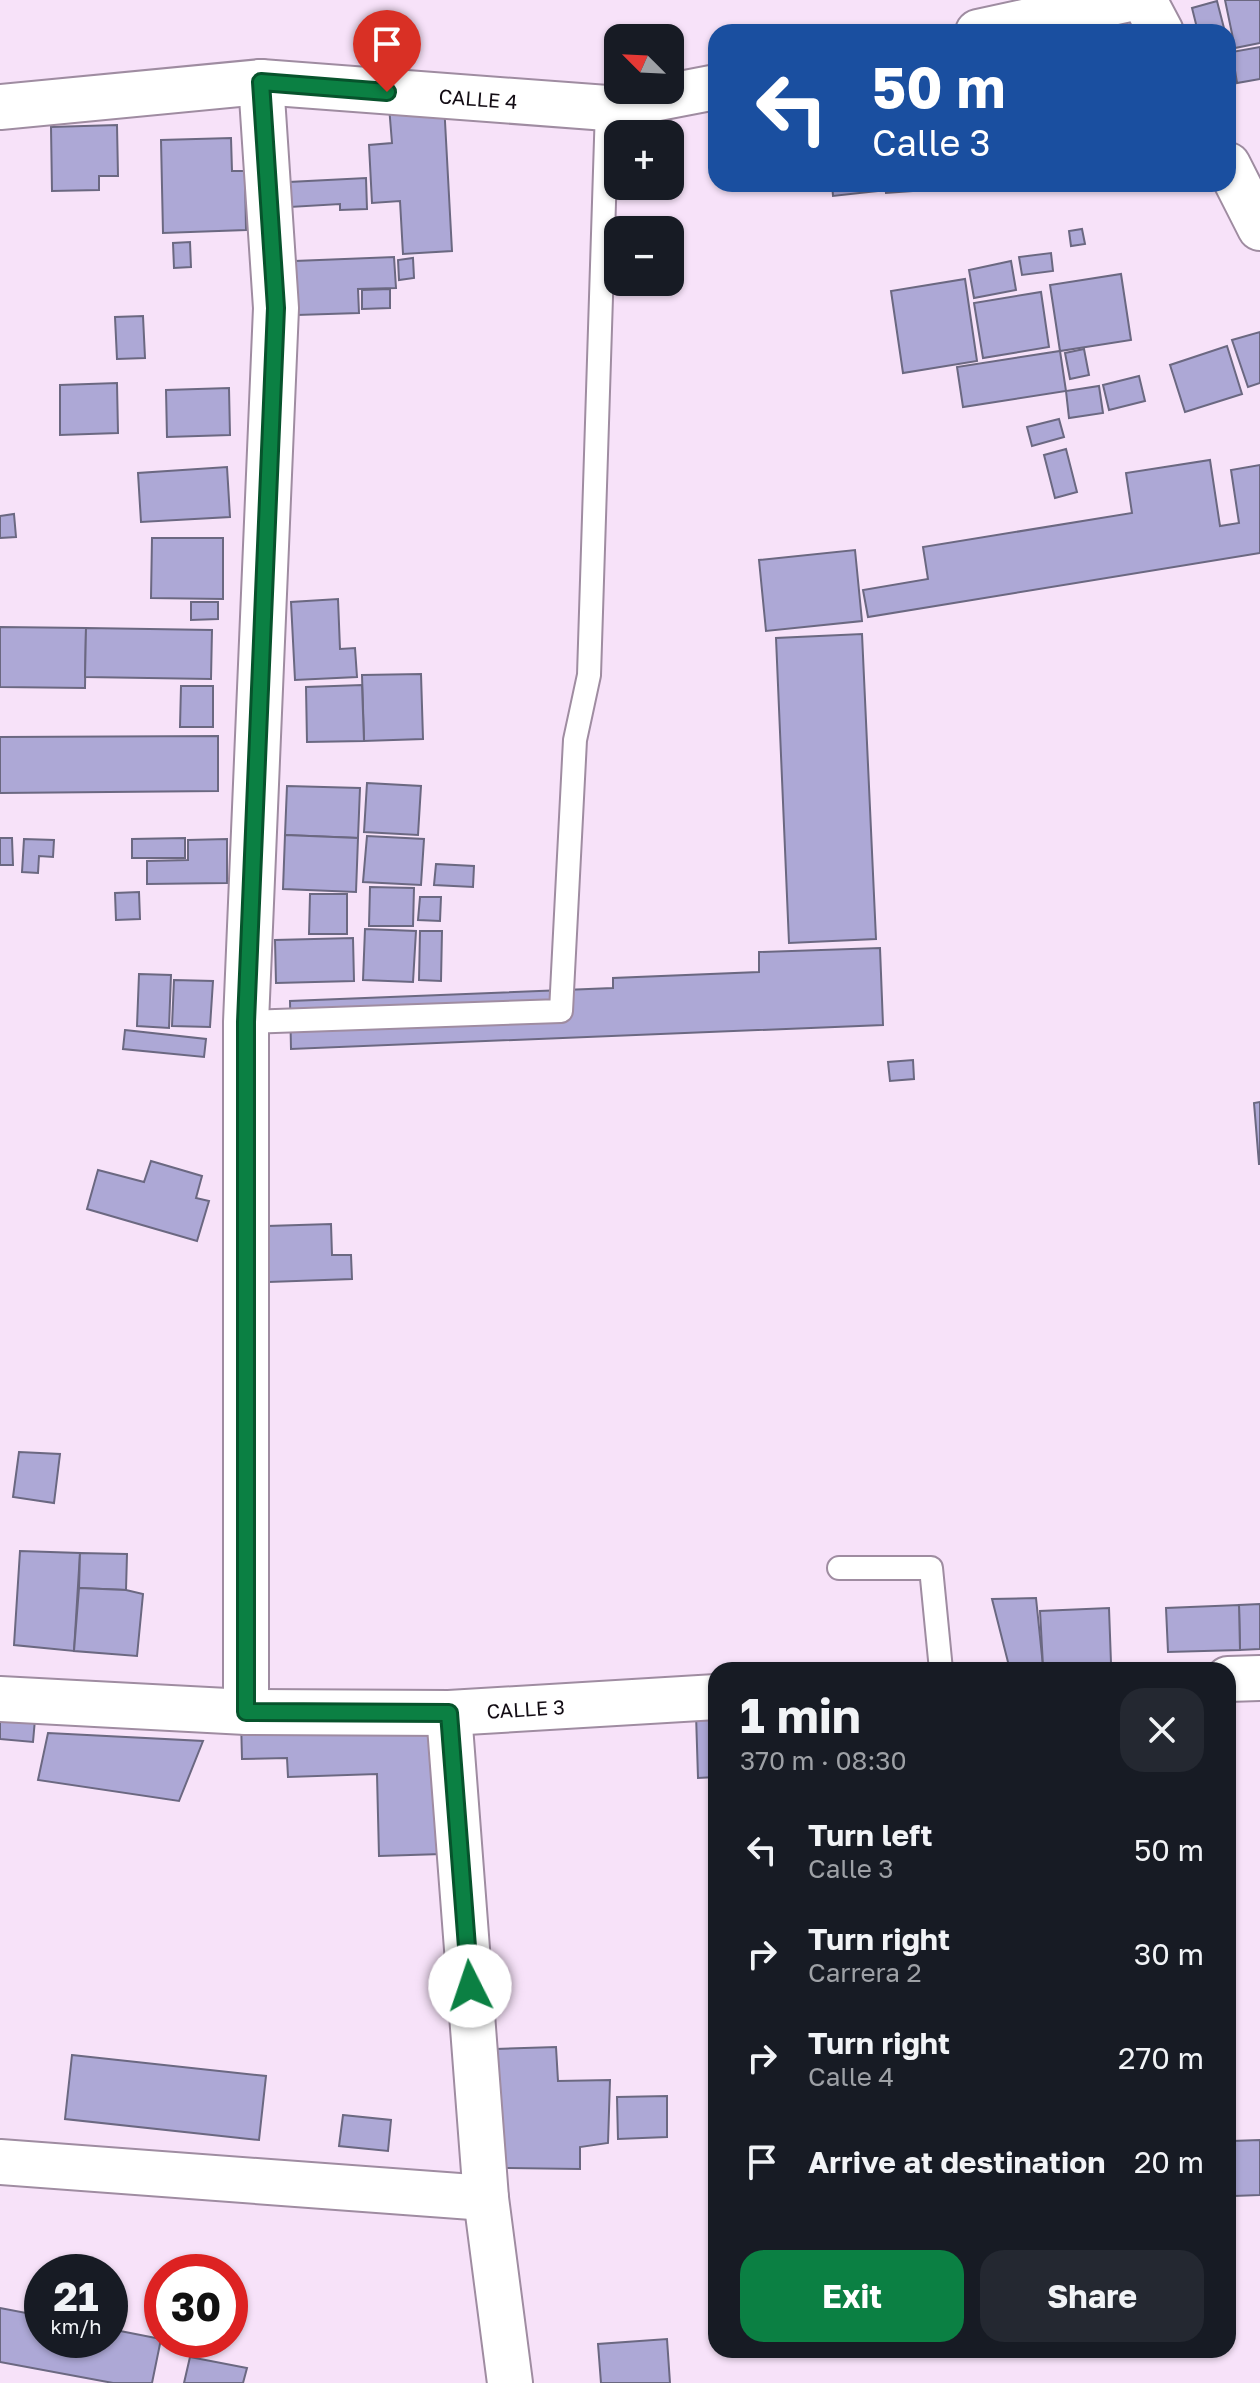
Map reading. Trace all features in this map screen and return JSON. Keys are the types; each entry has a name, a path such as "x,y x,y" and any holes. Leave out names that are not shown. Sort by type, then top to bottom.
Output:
{"street":[{"path":"1015,24 1125,0"},
{"path":"1144,0 1157,24"},
{"path":"246,1712 246,1022 276,308 261,82"},
{"name":"CALLE 4","path":"0,107 261,82 607,108 708,89"},
{"path":"1236,181 1260,228"},
{"path":"1236,1679 1260,1678"},
{"name":"CALLE 3","path":"0,1699 246,1712 449,1713 708,1697"},
{"path":"449,1713 486,2198 510,2383"},
{"path":"0,2162 486,2198"}],"lane":[{"path":"246,1022 561,1011 575,740 589,675 607,108"},
{"path":"839,1568 931,1568 940,1662"}],"building":[{"path":"1225,0 1260,0 1260,43 1236,48 1236,24 1230,24"},
{"path":"1217,1 1223,24 1196,24 1192,8"},
{"path":"1260,47 1260,79 1237,83 1236,51"},
{"path":"444,103 452,251 403,254 400,201 372,203 369,145 392,143 389,106"},
{"path":"117,125 118,176 99,176 99,190 52,191 51,127"},
{"path":"231,138 232,171 245,171 246,230 163,233 161,140"},
{"path":"366,178 367,209 340,210 340,204 290,207 289,182"},
{"path":"833,192 868,192 833,196"},
{"path":"1082,229 1085,244 1071,246 1069,231"},
{"path":"190,242 191,267 174,268 173,243"},
{"path":"1051,253 1053,271 1022,275 1019,257"},
{"path":"394,257 396,288 358,289 359,313 297,315 295,261"},
{"path":"413,258 414,278 399,280 398,260"},
{"path":"1011,261 1016,290 974,298 969,270"},
{"path":"1121,274 1131,340 1060,351 1050,285"},
{"path":"965,279 977,361 903,373 891,291"},
{"path":"390,289 390,308 362,309 362,290"},
{"path":"1041,292 1049,347 983,358 974,303"},
{"path":"143,316 145,358 117,359 115,317"},
{"path":"1260,332 1260,383 1248,387 1232,340"},
{"path":"1227,346 1242,394 1185,412 1170,365"},
{"path":"1084,349 1089,375 1070,379 1065,353"},
{"path":"1060,351 1066,391 963,407 957,367"},
{"path":"1139,376 1145,401 1109,410 1103,385"},
{"path":"117,383 118,433 60,435 60,385"},
{"path":"1099,386 1103,413 1069,418 1066,391"},
{"path":"229,388 230,435 167,437 166,390"},
{"path":"1059,419 1064,437 1032,446 1027,427"},
{"path":"1066,449 1077,492 1055,498 1044,455"},
{"path":"1210,460 1220,526 1239,523 1231,470 1260,465 1260,553 868,617 863,590 928,579 923,547 1132,513 1126,473"},
{"path":"227,467 230,517 141,522 138,473"},
{"path":"14,514 16,537 0,538 0,516"},
{"path":"152,538 223,538 223,599 151,598"},
{"path":"855,550 862,621 766,631 759,560"},
{"path":"338,599 340,649 355,648 357,677 295,680 291,602"},
{"path":"191,602 218,602 218,619 191,620"},
{"path":"0,627 86,628 85,688 0,687"},
{"path":"86,628 212,630 211,679 85,677"},
{"path":"862,634 876,939 789,943 776,638"},
{"path":"421,674 423,739 364,741 362,675"},
{"path":"362,685 364,741 307,742 306,687"},
{"path":"181,686 213,686 213,727 180,727"},
{"path":"218,736 218,791 0,793 0,737"},
{"path":"367,783 421,786 418,835 364,832"},
{"path":"287,786 360,788 358,838 285,835"},
{"path":"285,835 358,838 356,892 283,889"},
{"path":"367,836 424,839 421,885 363,882"},
{"path":"0,838 12,838 13,865 0,865"},
{"path":"185,838 185,858 132,858 132,839"},
{"path":"24,839 54,840 53,857 39,856 38,873 22,872"},
{"path":"227,839 227,883 147,884 147,861 188,860 188,840"},
{"path":"436,864 474,866 473,887 434,885"},
{"path":"370,887 414,888 413,926 369,926"},
{"path":"139,892 140,919 116,920 115,893"},
{"path":"310,894 347,894 347,934 309,934"},
{"path":"420,897 441,897 440,921 418,920"},
{"path":"365,929 416,931 413,982 363,980"},
{"path":"420,931 442,931 441,981 419,980"},
{"path":"353,938 354,981 276,983 275,940"},
{"path":"880,948 883,1025 291,1049 290,1001 613,988 613,978 759,972 759,952"},
{"path":"139,974 171,975 169,1028 137,1026"},
{"path":"174,980 213,981 210,1027 172,1026"},
{"path":"125,1030 206,1039 204,1057 123,1049"},
{"path":"913,1060 914,1079 890,1081 888,1062"},
{"path":"1260,1102 1260,1164 1259,1164 1254,1103"},
{"path":"151,1161 202,1176 196,1198 209,1201 197,1241 87,1209 98,1170 144,1182"},
{"path":"331,1224 332,1255 351,1255 352,1279 269,1282 267,1226"},
{"path":"19,1452 60,1454 54,1503 13,1497"},
{"path":"20,1551 80,1553 74,1651 14,1645"},
{"path":"80,1553 127,1554 126,1590 79,1588"},
{"path":"79,1588 143,1594 137,1656 74,1651"},
{"path":"1036,1598 1043,1662 1008,1662 992,1599"},
{"path":"1260,1604 1260,1649 1240,1650 1239,1605"},
{"path":"1239,1605 1240,1650 1168,1652 1166,1608"},
{"path":"1109,1608 1111,1662 1043,1662 1040,1611"},
{"path":"36,1708 33,1742 0,1739 0,1716"},
{"path":"708,1713 708,1777 698,1778 696,1714"},
{"path":"440,1716 442,1854 379,1856 377,1774 288,1777 287,1758 242,1759 241,1720"},
{"path":"48,1733 203,1741 179,1801 38,1780"},
{"path":"556,2047 558,2081 610,2080 608,2143 580,2147 580,2169 502,2168 496,2049"},
{"path":"72,2055 266,2076 259,2140 65,2119"},
{"path":"667,2096 667,2137 618,2139 617,2097"},
{"path":"343,2115 391,2120 388,2151 339,2146"},
{"path":"1260,2140 1260,2195 1236,2196 1236,2141"},
{"path":"0,2308 24,2313 24,2358 128,2358 128,2333 144,2336 144,2358 157,2358 152,2383 113,2383 0,2362"},
{"path":"667,2339 670,2383 601,2383 598,2344"},
{"path":"190,2358 247,2368 243,2383 184,2383"}],"route":[{"path":"387,92 261,82 276,308 246,1022 246,1712 449,1713 470,1986"}]}
